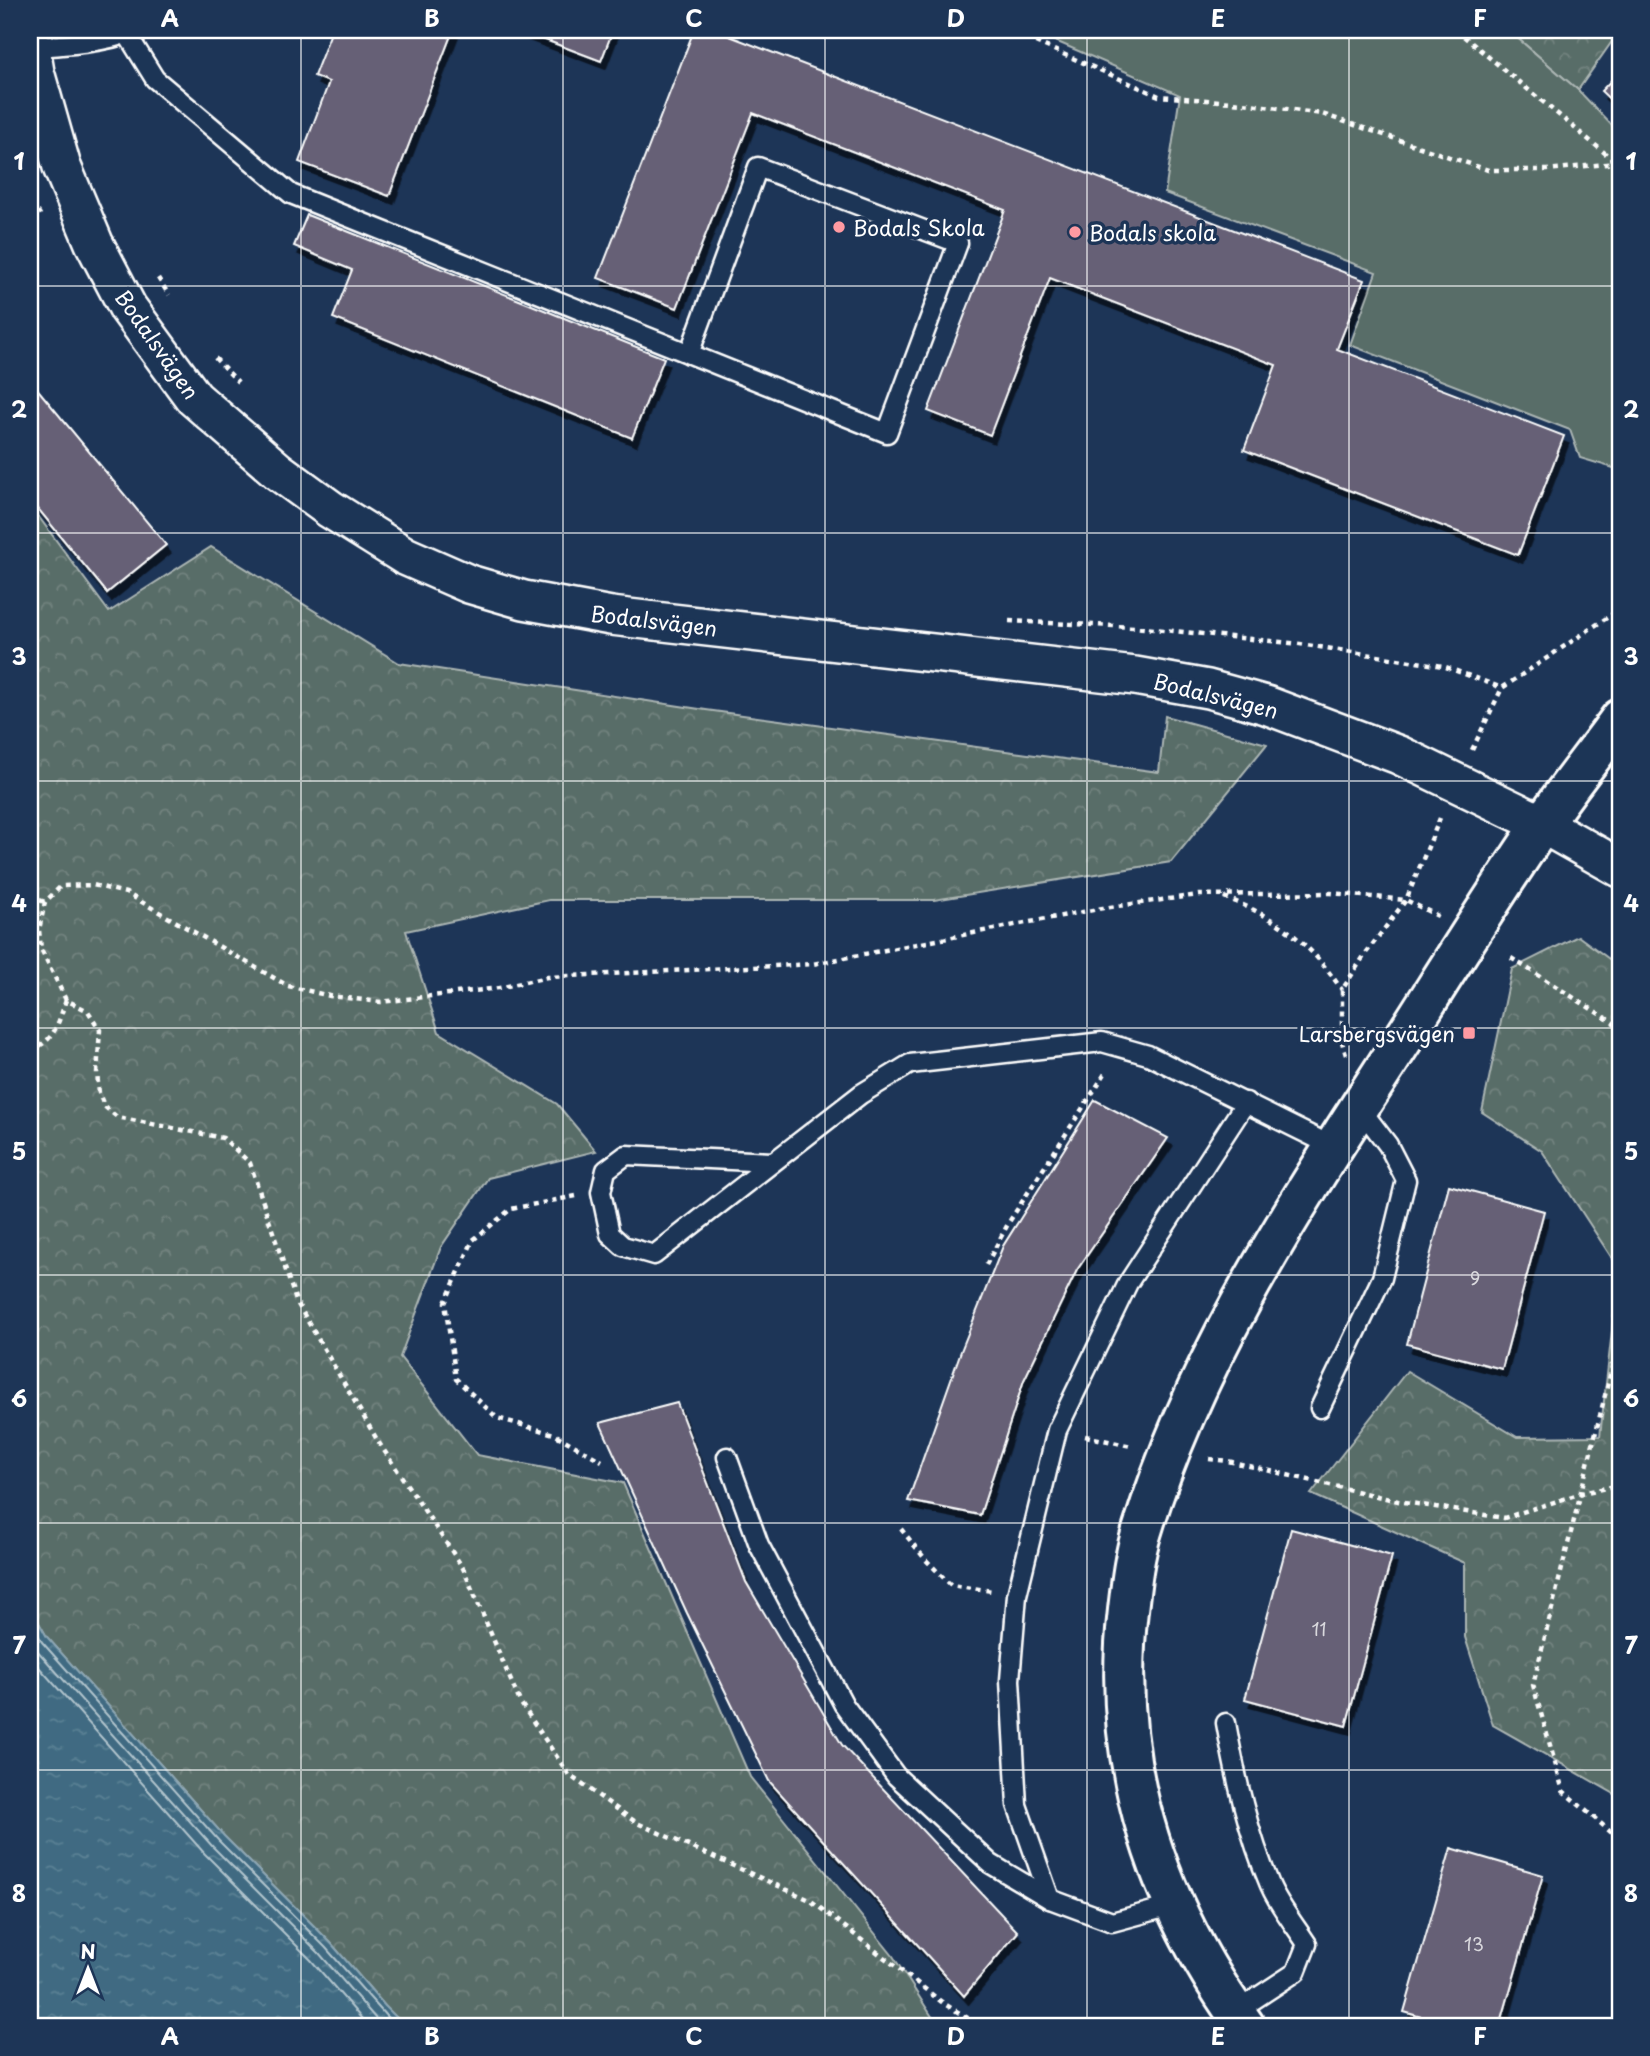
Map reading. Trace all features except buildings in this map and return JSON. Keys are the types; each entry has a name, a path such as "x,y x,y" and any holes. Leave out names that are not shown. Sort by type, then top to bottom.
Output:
{"street":[{"name":"Bodalsvägen","path":"30,45 62,167 94,243 128,308 194,398 278,471 330,509 405,556 469,584 524,600 611,616 1135,676 1208,690 1266,705 1399,755 1542,824 1620,868"},
{"path":"1240,2019 1168,1894 1144,1826 1131,1773 1125,1713 1123,1647 1130,1587 1141,1533 1203,1376 1289,1217 1542,824 1620,719"}],"lane":[{"path":"30,45 68,45 133,32 155,79 291,194 689,354 887,433 958,243 758,167 689,354"},
{"path":"772,1162 626,1155 606,1170 601,1192 610,1234 622,1246 654,1255 861,1094 910,1064 1102,1042 1148,1055 1334,1147"},
{"path":"1050,1899 1017,1805 1010,1680 1017,1595 1057,1430 1128,1283 1246,1102"},
{"path":"1320,1408 1382,1278 1406,1180 1388,1145 1359,1107"},
{"path":"727,1457 759,1545 844,1705 896,1776 991,1864 1050,1899 1112,1922 1175,1906"},
{"path":"1226,1723 1249,1827 1271,1887 1307,1944 1296,1972 1240,2019"}],"path":[{"path":"1008,30 1159,96 1243,103 1322,114 1488,170 1547,170 1619,163"},
{"path":"1456,30 1619,163"},
{"path":"153,269 173,302"},
{"path":"209,351 243,388"},
{"path":"1470,754 1502,688 1620,609"},
{"path":"997,620 1134,627 1300,644 1443,666 1502,688"},
{"path":"1342,990 1406,900 1440,818"},
{"path":"981,2026 943,2003 810,1900 637,1823 569,1775 520,1702 463,1568 379,1443 296,1301 250,1163 223,1138 117,1117 104,1106 99,1093 97,1073 100,1030 88,1011 66,1000 41,949 39,930 46,902 61,886 93,885 126,893 288,986 330,996 381,1002 499,988 547,977 813,964 1103,908 1198,895 1331,893 1406,900 1448,922"},
{"path":"1220,895 1256,909 1279,923 1306,945 1342,990 1342,1042 1359,1107"},
{"path":"30,897 46,902"},
{"path":"1511,958 1620,1027"},
{"path":"30,1050 43,1046 56,1030 66,1000"},
{"path":"986,1265 1009,1223 1122,1048"},
{"path":"601,1192 511,1209 473,1240 445,1303 456,1379 497,1418 554,1434 602,1461"},
{"path":"1620,1335 1533,1685 1563,1791 1620,1840"},
{"path":"1057,1430 1170,1454 1228,1461 1398,1501 1504,1518 1582,1493 1620,1485"},
{"path":"901,1530 951,1585 1017,1595"}],"green space":[{"path":"1030,30 1508,30 1578,90 1620,134 1620,470 1580,458 1570,430 1350,345 1376,272 1165,193 1180,95"},
{"path":"1508,30 1620,30 1578,90"},
{"path":"30,505 109,612 211,547 399,663 706,710 1159,772 1165,716 1267,744 1171,862 934,900 549,900 406,931 439,1032 557,1104 596,1151 488,1178 441,1247 400,1357 477,1455 623,1483 750,1777 893,1956 938,2026 405,2026 330,1942 224,1836 47,1637 30,1607"},
{"path":"1578,936 1620,967 1620,1797 1493,1725 1465,1637 1465,1563 1311,1494 1407,1371 1517,1437 1600,1436 1619,1269 1542,1151 1482,1112 1512,969"}],"water":[{"path":"30,1607 47,1637 224,1836 330,1942 405,2026 30,2026"}],"place":[{"name":"Bodals Skola","path":"839,227"},
{"name":"Bodals skola","path":"1075,232"},
{"name":"Larsbergsvägen","path":"1469,1033"}]}
